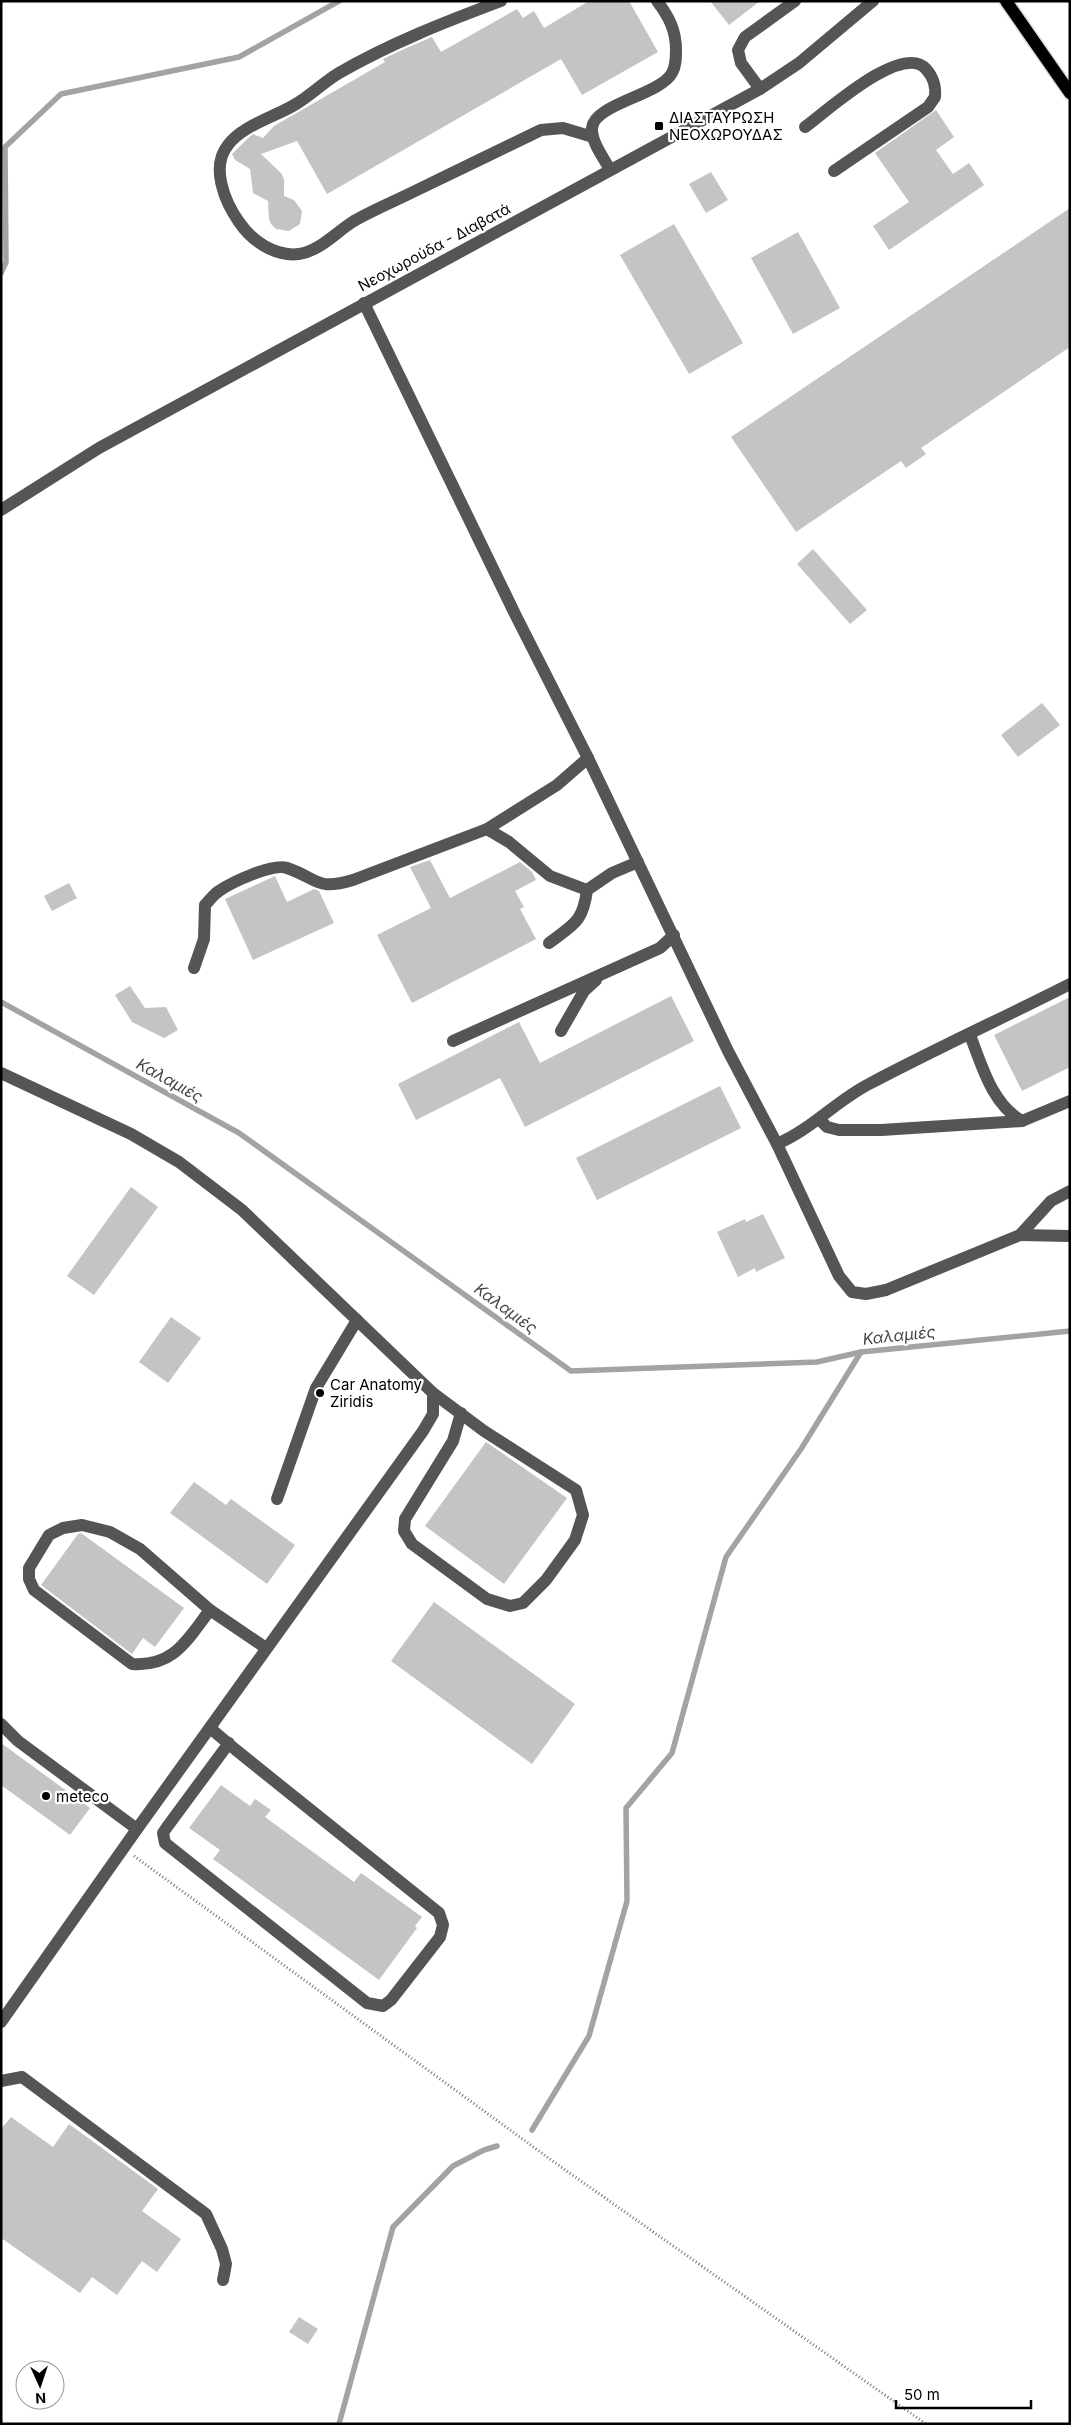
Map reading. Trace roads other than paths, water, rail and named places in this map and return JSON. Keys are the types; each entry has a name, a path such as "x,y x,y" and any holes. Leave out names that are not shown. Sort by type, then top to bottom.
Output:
{"main road":[{"path":"1006,1 1070,93"}],"street":[{"path":"501,1 429,28 372,55 337,74 295,104 242,133 227,145 220,166 222,188 230,210 246,234 262,246 278,252 296,254 308,252 354,221 541,130 563,128 593,137"},
{"path":"610,170 593,137 592,126 599,115 659,84 671,74 676,61 676,41 672,23 657,1"},
{"path":"760,89 741,63 738,50 745,37 795,1"},
{"name":"Νεοχωρούδα - Διαβατά","path":"1,510 99,448 760,89 799,63 873,1"},
{"path":"805,127 880,71 901,64 916,62 924,66 932,76 935,97 928,107 834,170"},
{"path":"364,304 511,607 588,758 728,1051 778,1144 839,1276 852,1292 866,1294 886,1290 1020,1235 1070,1236"},
{"path":"194,968 204,939 205,905 218,891 268,868 286,867 321,884 334,886 445,846 487,828 557,784 588,758"},
{"path":"487,828 509,842 550,876 586,890"},
{"path":"586,890 612,873 638,862"},
{"path":"549,943 580,919 585,907 586,890"},
{"path":"452,1041 660,948 674,936"},
{"path":"561,1031 584,991 603,974"},
{"path":"778,1144 797,1136 826,1112 867,1085 1070,984"},
{"path":"970,1034 991,1088 1009,1114 1022,1121"},
{"path":"1,1073 131,1134 179,1162 242,1210 433,1393 462,1413 484,1432 576,1490 583,1515 575,1540 546,1580 523,1603 510,1606 488,1599 412,1544 404,1531 404,1519 453,1441 462,1413"},
{"path":"819,1119 827,1127 848,1130 881,1130 1022,1121 1070,1101"},
{"path":"1020,1235 1051,1201 1070,1191"},
{"path":"277,1499 316,1388 357,1320"},
{"path":"1,2022 266,1648 423,1431 433,1414 433,1393"},
{"path":"210,1610 179,1650 166,1659 149,1665 132,1664 34,1590 29,1579 29,1568 48,1535 63,1528 82,1525 110,1532 140,1549 210,1610 266,1648"},
{"path":"1,1724 18,1740 137,1829"},
{"path":"210,1728 229,1743 439,1913 444,1926 440,1937 391,2000 383,2006 367,2004 165,1843 163,1833 167,1826 229,1743"},
{"path":"1,2081 22,2078 206,2214 222,2249 226,2264 223,2280"}],"waterway":[{"path":"1,273 6,262 5,147 61,94 239,57 339,1"},
{"name":"Καλαμιές","path":"1,1002 239,1133 571,1371 817,1362 861,1352 1070,1331"},
{"path":"532,2130 589,2036 627,1901 626,1808 672,1753 726,1557 801,1449 861,1352"},
{"path":"339,2424 393,2227 453,2166 484,2150 497,2146"}],"place":[{"name":"ΔΙΑΣΤΑΥΡΩΣΗ ΝΕΟΧΩΡΟΥΔΑΣ","path":"659,126"},
{"name":"Car Anatomy Ziridis","path":"320,1393"},
{"name":"meteco","path":"46,1796"}]}
